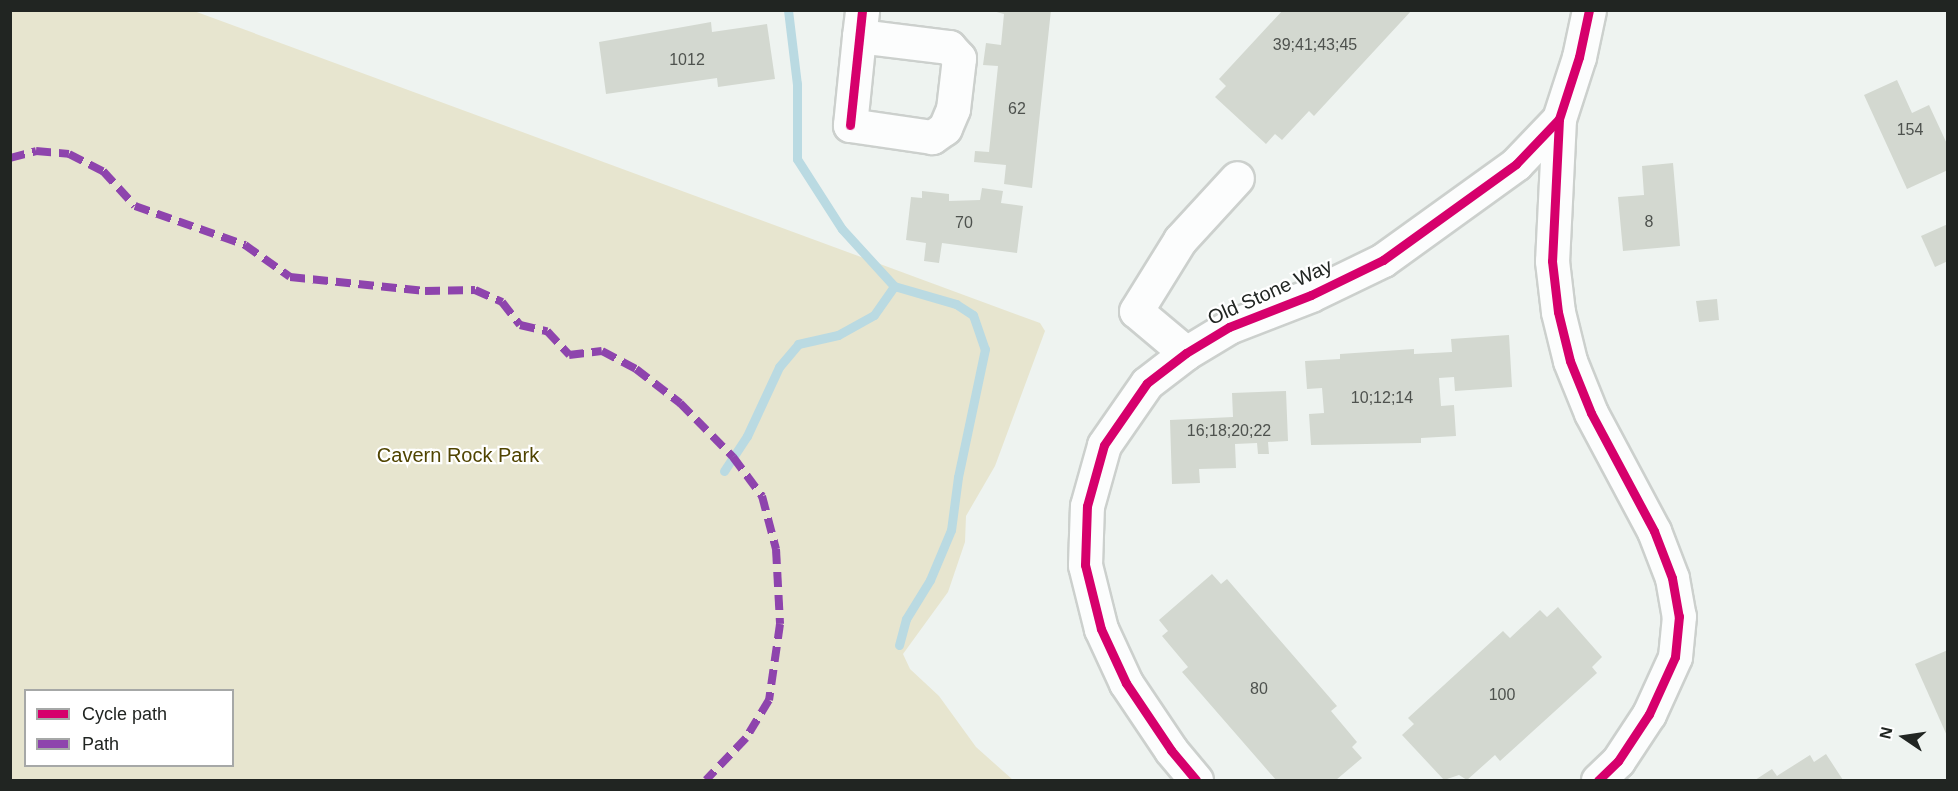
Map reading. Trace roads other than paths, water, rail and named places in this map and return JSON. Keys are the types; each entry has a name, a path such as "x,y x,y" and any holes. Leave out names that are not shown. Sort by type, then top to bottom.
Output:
{"street":[{"name":"Old Stone Way","path":"1589,10 1579,57 1559,119 1552,261 1558,312 1570,361 1591,413 1654,531 1672,578 1679,616 1675,657 1649,714 1618,761 1598,780"},
{"path":"861,23 949,47 959,58 952,109 945,128 932,137 850,125 861,23"},
{"name":"Old Stone Way","path":"1196,780 1171,750 1126,683 1101,629 1085,565 1087,506 1104,445 1147,383 1186,353 1229,327 1311,295 1383,260 1516,164 1559,119"},
{"path":"1186,353 1136,311 1179,240 1237,178"}],"waterway":[{"path":"788,10 797,84 797,159 842,229 894,286 956,304 973,315 985,349 958,477 951,530 930,580 906,619 899,645"},
{"path":"724,471 747,436 779,367 798,344 838,335 874,315 894,286"}],"park label":[{"name":"Cavern Rock Park","path":"458,455"}]}
